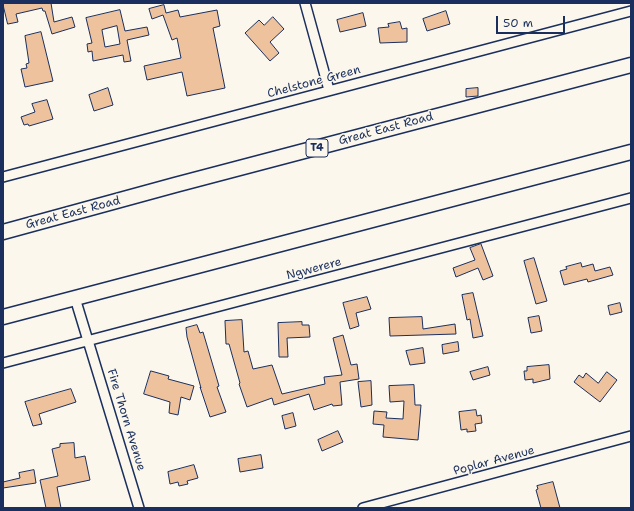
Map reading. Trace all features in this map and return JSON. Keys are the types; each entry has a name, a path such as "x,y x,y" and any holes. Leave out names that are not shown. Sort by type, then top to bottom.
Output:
{"main road":[{"name":"Great East Road","path":"3,232 175,185 631,65"},
{"path":"3,317 631,152"}],"street":[{"path":"305,3 329,90"},
{"name":"Chelstone Green","path":"3,177 631,11"},
{"name":"Ngwerere","path":"3,363 631,198"},
{"name":"Fire Thorn Avenue","path":"75,298 139,508"},
{"name":"Poplar Avenue","path":"363,508 631,436"}],"building":[{"path":"3,3 51,3 54,22 72,17 75,27 52,34 45,11 43,11 42,8 16,14 18,22 8,24"},
{"path":"164,5 166,13 178,10 180,17 217,10 220,26 213,28 225,88 187,96 182,72 147,80 144,66 181,58 177,38 172,40 163,15 152,19 149,9"},
{"path":"120,10 125,31 147,27 149,35 127,40 131,61 124,62 123,55 93,61 92,51 88,52 87,44 92,43 86,18","holes":["117,26 120,44 105,47 102,30"]},
{"path":"446,11 450,24 427,31 423,19"},
{"path":"363,13 366,26 340,32 337,20"},
{"path":"273,17 284,29 270,42 279,53 270,61 245,33 259,20 264,25"},
{"path":"400,22 402,29 407,28 407,42 380,43 378,28 389,27 388,24"},
{"path":"41,32 53,81 25,87 21,69 27,68 26,64 29,63 25,36"},
{"path":"108,88 113,105 94,111 89,95"},
{"path":"478,88 478,96 466,97 466,89"},
{"path":"47,100 53,119 29,126 28,124 24,125 21,117 35,112 32,104"},
{"path":"481,244 493,276 483,280 478,268 456,277 453,268 475,260 470,248"},
{"path":"534,258 547,301 536,304 524,261"},
{"path":"581,263 582,267 593,264 595,271 610,267 613,275 588,282 587,279 564,285 560,271 567,269 566,267"},
{"path":"473,293 483,336 473,338 470,319 467,320 462,295"},
{"path":"367,297 371,309 356,313 359,326 350,329 343,303"},
{"path":"620,303 622,312 610,315 608,306"},
{"path":"539,316 542,331 531,333 528,318"},
{"path":"422,317 423,329 455,324 456,334 390,336 389,318"},
{"path":"242,320 244,352 248,351 253,369 272,365 282,394 325,384 324,377 342,375 333,338 343,335 351,365 357,364 359,379 340,382 342,405 333,406 332,404 314,410 309,394 274,405 272,398 247,407 239,384 240,383 229,344 226,344 225,321"},
{"path":"302,322 302,325 309,325 310,337 287,338 288,357 279,357 278,323"},
{"path":"197,325 200,333 203,332 219,386 217,387 226,412 210,417 200,387 201,388 187,337 186,328"},
{"path":"458,342 459,351 443,354 442,345"},
{"path":"423,348 425,363 410,365 406,351"},
{"path":"549,365 550,379 533,383 533,379 525,380 524,371 527,371 527,367"},
{"path":"488,367 490,375 473,380 470,372"},
{"path":"151,371 169,376 168,379 194,386 190,400 181,397 178,415 169,413 170,402 144,394"},
{"path":"607,372 617,380 600,402 574,382 579,375 583,378 586,373 598,383"},
{"path":"371,381 372,405 361,407 358,382"},
{"path":"414,385 415,405 421,405 418,440 383,437 384,425 373,424 374,411 387,412 386,418 403,419 404,401 390,402 389,386"},
{"path":"71,389 76,402 39,414 42,424 33,426 25,402"},
{"path":"476,410 477,416 481,415 482,423 475,424 476,431 467,432 467,429 461,430 459,412"},
{"path":"293,413 296,426 285,429 282,416"},
{"path":"338,431 343,442 322,451 318,440"},
{"path":"74,443 75,458 85,456 90,480 57,487 61,508 46,508 40,480 58,476 52,449 60,447 60,444"},
{"path":"261,455 263,468 240,472 238,459"},
{"path":"194,465 198,478 187,481 188,484 179,486 178,482 170,484 168,472"},
{"path":"34,470 36,483 3,488 3,482 20,478 19,473"},
{"path":"553,482 560,508 541,508 536,490 538,489 537,486"}]}
